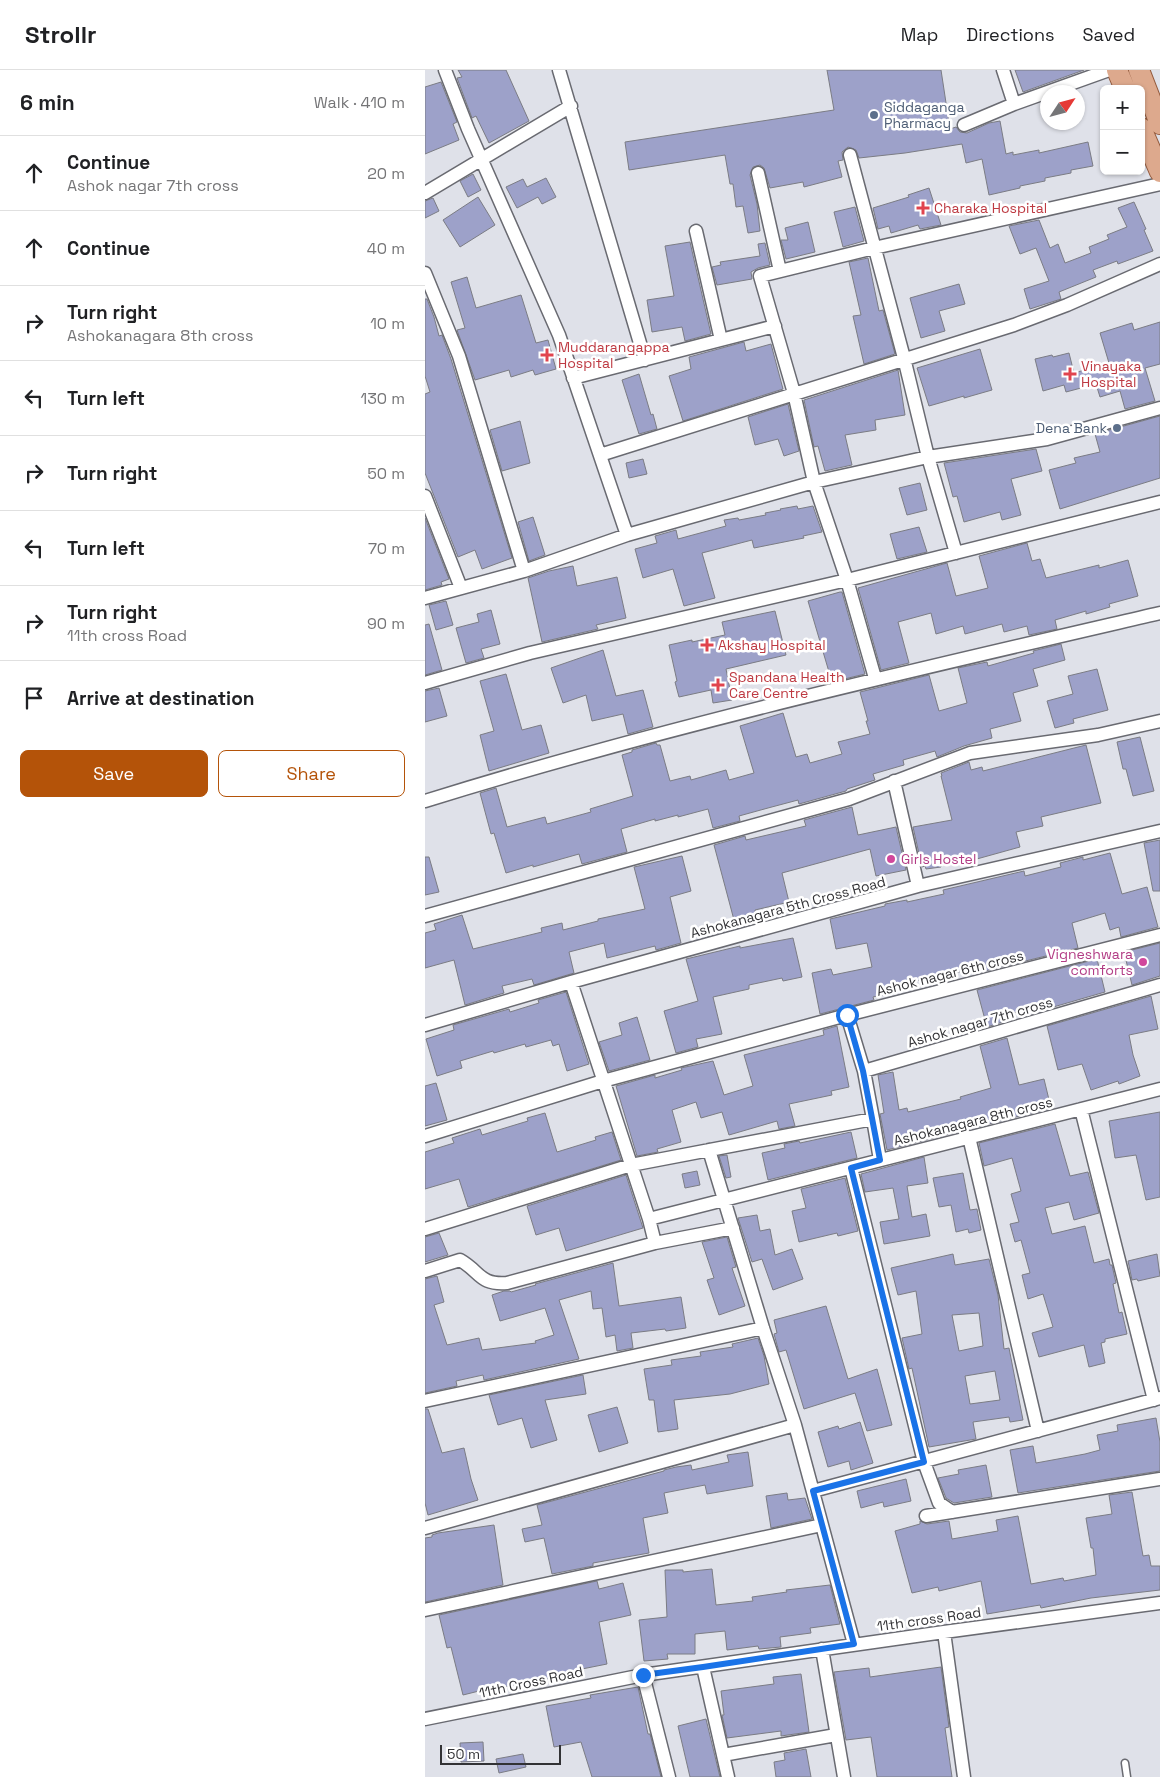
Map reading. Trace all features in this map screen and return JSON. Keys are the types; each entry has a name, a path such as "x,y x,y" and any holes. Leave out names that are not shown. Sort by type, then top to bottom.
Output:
{"main road":[{"path":"1117,70 1123,85"},
{"path":"1139,70 1160,124"},
{"path":"1142,130 1160,172"}],"street":[{"path":"445,70 481,158 559,335 627,535"},
{"path":"559,70 645,360"},
{"path":"1003,70 1014,104"},
{"path":"964,125 1014,104 1109,70"},
{"path":"425,193 571,106"},
{"path":"850,155 904,358 928,457 956,553"},
{"path":"758,173 780,271"},
{"path":"875,678 847,580 814,482 794,393 760,276 874,248 1160,184"},
{"path":"697,231 721,340"},
{"path":"600,455 904,358 1014,326 1160,264"},
{"path":"425,272 459,356 524,570"},
{"path":"573,378 775,326"},
{"path":"425,598 524,570 627,535 814,482 928,457 1047,439 1160,408"},
{"path":"425,496 461,588"},
{"path":"425,683 522,655 847,580 1160,502"},
{"path":"425,801 531,768 875,678 1160,613"},
{"path":"425,916 849,799 970,752 1098,735 1160,721"},
{"path":"894,781 918,886"},
{"name":"Ashokanagara 5th Cross Road","path":"425,1024 918,886 1160,831"},
{"name":"Ashok nagar 6th cross","path":"425,1136 603,1081 847,1015 1160,935"},
{"path":"571,982 649,1219 655,1243"},
{"name":"Ashok nagar 7th cross","path":"863,1071 1160,985"},
{"path":"847,1015 863,1071 880,1160"},
{"name":"Ashokanagara 8th cross","path":"649,1219 1160,1089"},
{"path":"813,1491 1157,1399 1081,1109"},
{"path":"425,1228 631,1165 873,1119"},
{"path":"969,1137 1038,1431"},
{"path":"709,1150 763,1328 795,1425 854,1644"},
{"path":"851,1168 924,1462 939,1503 951,1512"},
{"path":"425,1271 460,1260 482,1278 493,1284 507,1283 655,1243 733,1228"},
{"path":"425,1401 763,1328"},
{"path":"425,1528 795,1425"},
{"path":"926,1516 1160,1479"},
{"path":"425,1610 822,1525"},
{"name":"11th cross Road","path":"643,1675 854,1644 1160,1604"},
{"path":"944,1632 963,1777"},
{"path":"822,1649 843,1777"},
{"path":"703,1667 728,1777"},
{"path":"643,1675 669,1777"},
{"name":"11th Cross Road","path":"425,1719 643,1675"},
{"path":"723,1755 836,1735"}],"lane":[{"path":"1125,1763 1127,1777"}],"building":[{"path":"458,70 506,70 529,121 489,143 476,116 472,118 457,78 462,77"},
{"path":"827,70 941,70 950,129 956,127 960,132 967,133 989,123 1000,121 1006,154 1013,152 1013,155 1039,150 1039,153 1088,142 1093,166 1071,170 1071,173 1045,178 1045,181 989,195 982,159 966,163 962,144 859,158 856,150 848,147 842,152 843,160 838,161 842,177 804,187 803,182 770,188 764,168 760,165 753,167 750,175 757,204 760,231 748,233 743,206 736,207 733,184 730,184 725,155 629,170 625,142 834,110"},
{"path":"1015,70 1084,70 1040,85 1023,92"},
{"path":"441,82 457,122 453,124 459,140 425,154 425,87"},
{"path":"473,174 481,190 468,197 460,181"},
{"path":"546,178 556,197 542,204 538,197 517,208 506,187 523,179 527,187"},
{"path":"929,188 941,225 920,229 918,225 891,233 889,226 878,229 873,208 909,197 908,195"},
{"path":"478,197 495,225 460,247 443,220"},
{"path":"433,198 439,211 425,218 425,201"},
{"path":"1134,202 1153,251 1118,264 1117,261 1093,270 1096,277 1059,292 1061,299 1030,309 1024,289 1049,281 1036,248 1020,254 1009,226 1039,220 1050,248 1058,244 1065,263 1091,253 1089,247 1109,239 1107,235 1127,227 1118,208"},
{"path":"855,207 864,241 843,247 834,212"},
{"path":"808,222 815,252 786,259 781,240 788,240 785,228"},
{"path":"690,242 711,334 685,341 682,327 652,332 647,300 674,296 665,246"},
{"path":"765,243 770,265 751,272 752,279 717,285 712,267 721,265 720,262 760,256 758,244"},
{"path":"868,258 879,311 883,310 895,354 864,364 853,316 861,315 849,262"},
{"path":"467,277 476,308 521,295 536,343 548,340 556,369 535,375 533,370 511,377 509,370 475,380 457,330 465,328 451,282"},
{"path":"959,284 965,304 939,311 945,331 921,338 910,298"},
{"path":"425,299 427,299 434,317 439,336 442,335 451,359 512,558 482,569 475,550 458,557 425,473 425,394 430,392 425,376"},
{"path":"1160,322 1160,364 1145,368 1155,401 1125,409 1120,391 1100,397 1096,384 1066,392 1064,385 1043,391 1035,359 1069,353 1074,373 1109,363 1100,333 1132,323 1134,330"},
{"path":"744,342 746,351 771,344 783,389 683,421 669,376 691,369 689,357"},
{"path":"980,349 992,390 929,406 917,368"},
{"path":"898,370 905,415 875,420 876,430 845,435 852,465 825,471 818,446 814,447 804,400"},
{"path":"639,374 657,429 639,434 622,380"},
{"path":"788,404 799,451 784,456 778,439 755,445 748,417"},
{"path":"1160,416 1160,478 1060,509 1049,470 1076,463 1074,458 1100,452 1095,434"},
{"path":"520,421 530,463 502,471 490,430"},
{"path":"1036,449 1042,471 1011,479 1021,515 1002,520 1000,512 964,522 957,496 953,497 944,463"},
{"path":"643,459 647,474 629,478 626,463"},
{"path":"920,483 927,510 907,515 899,488"},
{"path":"797,506 798,509 813,506 822,532 803,536 804,538 754,548 752,540 702,553 715,598 684,606 673,569 643,578 635,549 657,543 655,536 676,530 678,539 726,526 724,520 738,518 739,520 766,515 765,513"},
{"path":"533,517 545,555 529,561 518,522"},
{"path":"425,518 449,579 441,582 442,585 425,590"},
{"path":"919,527 927,552 897,559 890,534"},
{"path":"1027,543 1032,561 1040,559 1046,578 1099,565 1099,568 1128,560 1138,596 1109,604 1110,607 1086,614 1086,611 1055,620 1057,629 1029,635 1027,626 1004,632 1002,624 965,634 963,626 936,634 931,613 898,622 909,663 881,670 858,588 947,563 956,596 988,588 979,556"},
{"path":"573,566 577,586 617,577 626,618 596,625 598,629 542,642 528,578"},
{"path":"842,592 865,674 832,682 808,601"},
{"path":"446,601 453,625 436,630 429,605"},
{"path":"491,610 500,644 481,649 484,658 466,663 456,628 479,622 477,614"},
{"path":"775,611 786,655 726,669 732,700 713,703 711,690 679,697 669,645 725,635 722,622"},
{"path":"429,624 442,670 425,675 425,625"},
{"path":"1061,644 1065,660 1033,669 1038,686 1013,693 1021,721 990,729 992,738 964,746 937,757 935,751 903,760 904,765 873,774 875,780 847,789 846,791 799,804 798,800 739,816 740,821 713,828 708,809 678,817 678,815 655,821 655,819 621,829 627,852 582,864 579,854 506,873 494,833 491,834 480,793 496,788 507,827 545,817 547,824 591,812 590,809 633,796 622,755 656,743 660,745 670,781 690,776 691,780 726,770 729,780 754,773 740,726 783,713 796,757 807,754 810,763 842,754 838,742 870,734 860,692 929,675 939,711 967,703 958,668 987,662 988,666"},
{"path":"603,650 616,696 643,690 653,727 628,734 623,714 592,721 586,695 563,703 551,668"},
{"path":"1097,669 1108,710 1073,719 1074,723 1055,728 1047,701 1073,694 1068,676"},
{"path":"506,674 522,730 541,725 549,753 489,771 480,735 494,731 480,681"},
{"path":"439,688 447,716 425,722 425,691"},
{"path":"1140,737 1154,791 1133,796 1126,769 1123,769 1117,742"},
{"path":"1086,745 1101,803 1041,817 1043,826 1016,832 1020,847 966,862 965,857 941,863 941,867 926,869 925,866 922,867 913,827 952,820 941,773 969,762 971,770 982,767 983,771"},
{"path":"852,807 858,835 896,827 906,870 876,876 870,849 782,873 789,902 755,910 755,914 734,920 714,845 745,836 746,840 806,826 804,820"},
{"path":"1160,840 1160,891 1153,891 1144,843"},
{"path":"1110,853 1122,894 1147,887 1158,927 1121,937 1119,927 1110,930 1105,913 1072,923 1078,948 973,974 973,971 965,973 964,971 900,984 902,990 873,997 874,1000 820,1014 812,973 831,969 833,975 872,967 867,943 836,949 830,919 885,906 885,904 907,900 907,902 944,894 943,890 1024,871 1025,876 1061,867 1060,863 1083,857 1083,860"},
{"path":"682,856 691,891 670,897 681,943 656,950 655,946 607,958 604,943 569,952 574,973 534,985 532,979 502,986 504,993 465,1005 454,960 425,968 425,933 436,930 434,924 462,915 473,949 542,932 541,928 562,923 563,930 598,921 598,919 645,909 634,867"},
{"path":"425,857 429,857 439,892 425,895"},
{"path":"793,938 802,977 783,981 782,978 749,985 749,989 713,997 722,1034 696,1039 698,1047 676,1053 664,1011 698,1001 686,959 740,946 740,948"},
{"name":"Vigneshwara comforts","path":"1160,943 1160,976 1132,985 1124,952"},
{"path":"1097,959 1105,992 1043,1010 1042,1006 1008,1014 1009,1020 987,1027 977,990"},
{"path":"566,992 589,1064 567,1071 559,1044 553,1046 551,1040 526,1047 525,1044 494,1053 493,1051 460,1061 462,1068 437,1076 426,1039 454,1030 453,1025 509,1009 510,1012 539,1003 538,1000"},
{"path":"1151,996 1158,1029 1129,1035 1140,1076 1119,1084 1118,1081 1091,1090 1082,1064 1058,1070 1047,1026"},
{"path":"637,1017 650,1060 609,1071 599,1042 622,1035 619,1023"},
{"path":"837,1026 849,1087 831,1091 832,1095 789,1104 795,1126 779,1129 777,1121 729,1135 722,1112 701,1118 696,1102 672,1110 681,1142 657,1149 658,1152 637,1156 616,1086 655,1075 655,1078 682,1070 681,1068 713,1061 724,1095 753,1086 744,1055 824,1035 823,1030"},
{"path":"1007,1038 1019,1085 1044,1079 1051,1108 887,1150 880,1114 884,1113 878,1075 893,1072 899,1110 907,1108 908,1112 961,1099 960,1097 991,1088 980,1046"},
{"path":"436,1083 447,1120 425,1126 425,1086"},
{"path":"1160,1112 1160,1197 1146,1200 1136,1155 1115,1158 1109,1121"},
{"path":"545,1113 557,1152 596,1140 595,1137 612,1132 621,1160 468,1207 459,1179 425,1189 425,1152 454,1143 452,1138 480,1129 482,1135 528,1121 527,1118"},
{"path":"1055,1124 1070,1176 1088,1172 1099,1213 1074,1220 1069,1202 1045,1208 1052,1234 1085,1226 1094,1263 1109,1259 1110,1265 1112,1265 1116,1283 1113,1284 1119,1313 1122,1312 1127,1334 1105,1339 1105,1342 1101,1343 1105,1363 1089,1367 1084,1345 1039,1357 1032,1333 1053,1327 1043,1294 1028,1299 1022,1275 1030,1273 1021,1240 1015,1242 1010,1224 1019,1222 1011,1194 1021,1191 1012,1158 984,1166 979,1143"},
{"path":"851,1132 857,1158 768,1180 762,1153 785,1148 784,1144 799,1141 800,1143"},
{"path":"727,1155 731,1177 726,1178 719,1156"},
{"path":"924,1157 928,1183 907,1186 912,1217 926,1214 930,1236 884,1244 880,1222 899,1219 893,1188 865,1192 861,1174"},
{"path":"697,1171 700,1185 685,1188 682,1174"},
{"path":"963,1173 970,1210 977,1209 981,1230 969,1233 968,1229 956,1232 951,1205 939,1207 933,1178"},
{"path":"626,1175 643,1228 566,1251 559,1228 536,1235 527,1206"},
{"path":"845,1178 858,1231 838,1236 837,1233 799,1242 792,1211 806,1208 801,1189"},
{"path":"757,1215 760,1231 770,1229 775,1255 792,1249 803,1279 773,1290 762,1259 752,1262 738,1218"},
{"path":"439,1233 448,1255 425,1262 425,1237"},
{"path":"727,1237 736,1267 732,1268 745,1306 719,1315 707,1280 714,1278 702,1242"},
{"path":"953,1254 955,1265 989,1259 998,1295 1004,1349 1009,1348 1023,1420 1010,1422 1009,1417 973,1422 976,1439 929,1447 912,1368 909,1369 902,1338 922,1334 916,1291 898,1295 891,1268","holes":["979,1313 983,1346 959,1351 952,1315","995,1371 1000,1400 970,1404 965,1376"]},
{"path":"1157,1254 1160,1276 1138,1281 1137,1279 1132,1280 1128,1261"},
{"path":"613,1263 619,1306 681,1297 686,1328 631,1333 633,1348 617,1351 615,1335 606,1337 602,1308 593,1309 591,1291 559,1300 579,1359 484,1380 483,1375 456,1381 457,1386 425,1393 425,1279 437,1276 444,1302 434,1305 447,1345 479,1338 482,1350 536,1343 535,1341 554,1335 545,1308 500,1321 492,1295 504,1291 511,1292"},
{"path":"826,1306 848,1379 877,1369 892,1425 867,1431 855,1393 804,1409 786,1350 779,1352 774,1334 777,1333 774,1320"},
{"path":"758,1338 764,1356 769,1384 730,1394 674,1400 678,1429 658,1432 654,1400 649,1400 644,1369 672,1365 671,1360 701,1356 700,1352 733,1347 732,1344"},
{"path":"583,1375 586,1394 545,1400 557,1440 531,1448 522,1418 498,1425 489,1395"},
{"path":"617,1407 628,1443 599,1452 588,1415"},
{"path":"425,1409 428,1409 442,1453 464,1448 478,1500 428,1515 425,1503"},
{"path":"1156,1418 1160,1442 1160,1471 1018,1493 1010,1450 1033,1446 1036,1463 1085,1454 1100,1450 1097,1435 1118,1431 1117,1425"},
{"path":"860,1422 873,1463 851,1470 849,1461 828,1467 818,1432 838,1426 839,1429"},
{"path":"748,1452 753,1486 707,1494 705,1485 664,1493 668,1513 643,1518 649,1553 593,1563 593,1566 552,1574 544,1538 525,1542 522,1529 542,1525 537,1505 676,1467 691,1465 692,1470 729,1462 727,1455"},
{"path":"986,1465 992,1497 954,1503 946,1498 938,1478 959,1474 958,1470"},
{"path":"906,1479 911,1501 884,1507 883,1502 861,1508 857,1491"},
{"path":"1132,1492 1143,1556 1149,1555 1151,1566 1160,1566 1160,1590 1091,1598 1041,1608 1040,1605 987,1614 981,1581 939,1591 938,1587 912,1593 895,1531 920,1524 920,1521 927,1524 949,1521 952,1539 998,1531 996,1520 1018,1516 1031,1584 1063,1578 1064,1581 1096,1575 1093,1548 1091,1548 1086,1518 1112,1514 1109,1495"},
{"path":"787,1493 788,1500 805,1498 812,1519 771,1528 766,1496"},
{"path":"494,1525 503,1585 425,1602 425,1538 432,1537 432,1535 438,1533"},
{"path":"712,1569 716,1605 753,1601 752,1597 787,1592 786,1590 830,1585 840,1624 810,1628 811,1633 780,1637 781,1647 759,1649 758,1646 727,1650 725,1631 695,1634 695,1654 667,1654 668,1659 644,1661 639,1620 667,1617 665,1570 683,1570 683,1572"},
{"path":"597,1581 599,1589 623,1583 631,1615 599,1622 607,1664 582,1669 583,1672 463,1695 451,1647 447,1648 439,1615"},
{"path":"941,1667 949,1727 945,1728 952,1777 877,1777 871,1737 846,1740 834,1672 869,1668 870,1677"},
{"path":"801,1674 809,1732 781,1736 781,1731 727,1738 722,1715 724,1715 721,1691 774,1684 773,1677"},
{"path":"638,1687 648,1734 650,1734 661,1777 592,1777 581,1742 554,1747 546,1706 591,1698 590,1695"},
{"path":"706,1719 720,1777 690,1777 678,1726"},
{"path":"483,1742 484,1761 461,1762 460,1743"},
{"path":"806,1749 811,1777 776,1777 774,1762 785,1760 784,1753"},
{"path":"523,1754 526,1767 499,1773 496,1759"}],"place":[{"name":"Siddaganga Pharmacy","path":"874,115"},
{"name":"Charaka Hospital","path":"923,208"},
{"name":"Muddarangappa Hospital","path":"547,355"},
{"name":"Vinayaka Hospital","path":"1070,374"},
{"name":"Dena Bank","path":"1117,428"},
{"name":"Akshay Hospital","path":"707,645"},
{"name":"Spandana Health Care Centre","path":"718,685"},
{"name":"Girls Hostel","path":"891,859"},
{"name":"Vigneshwara comforts","path":"1143,962"}],"route":[{"path":"643,1675 854,1644 813,1491 924,1462 851,1168 880,1160 863,1071 847,1015"}]}
